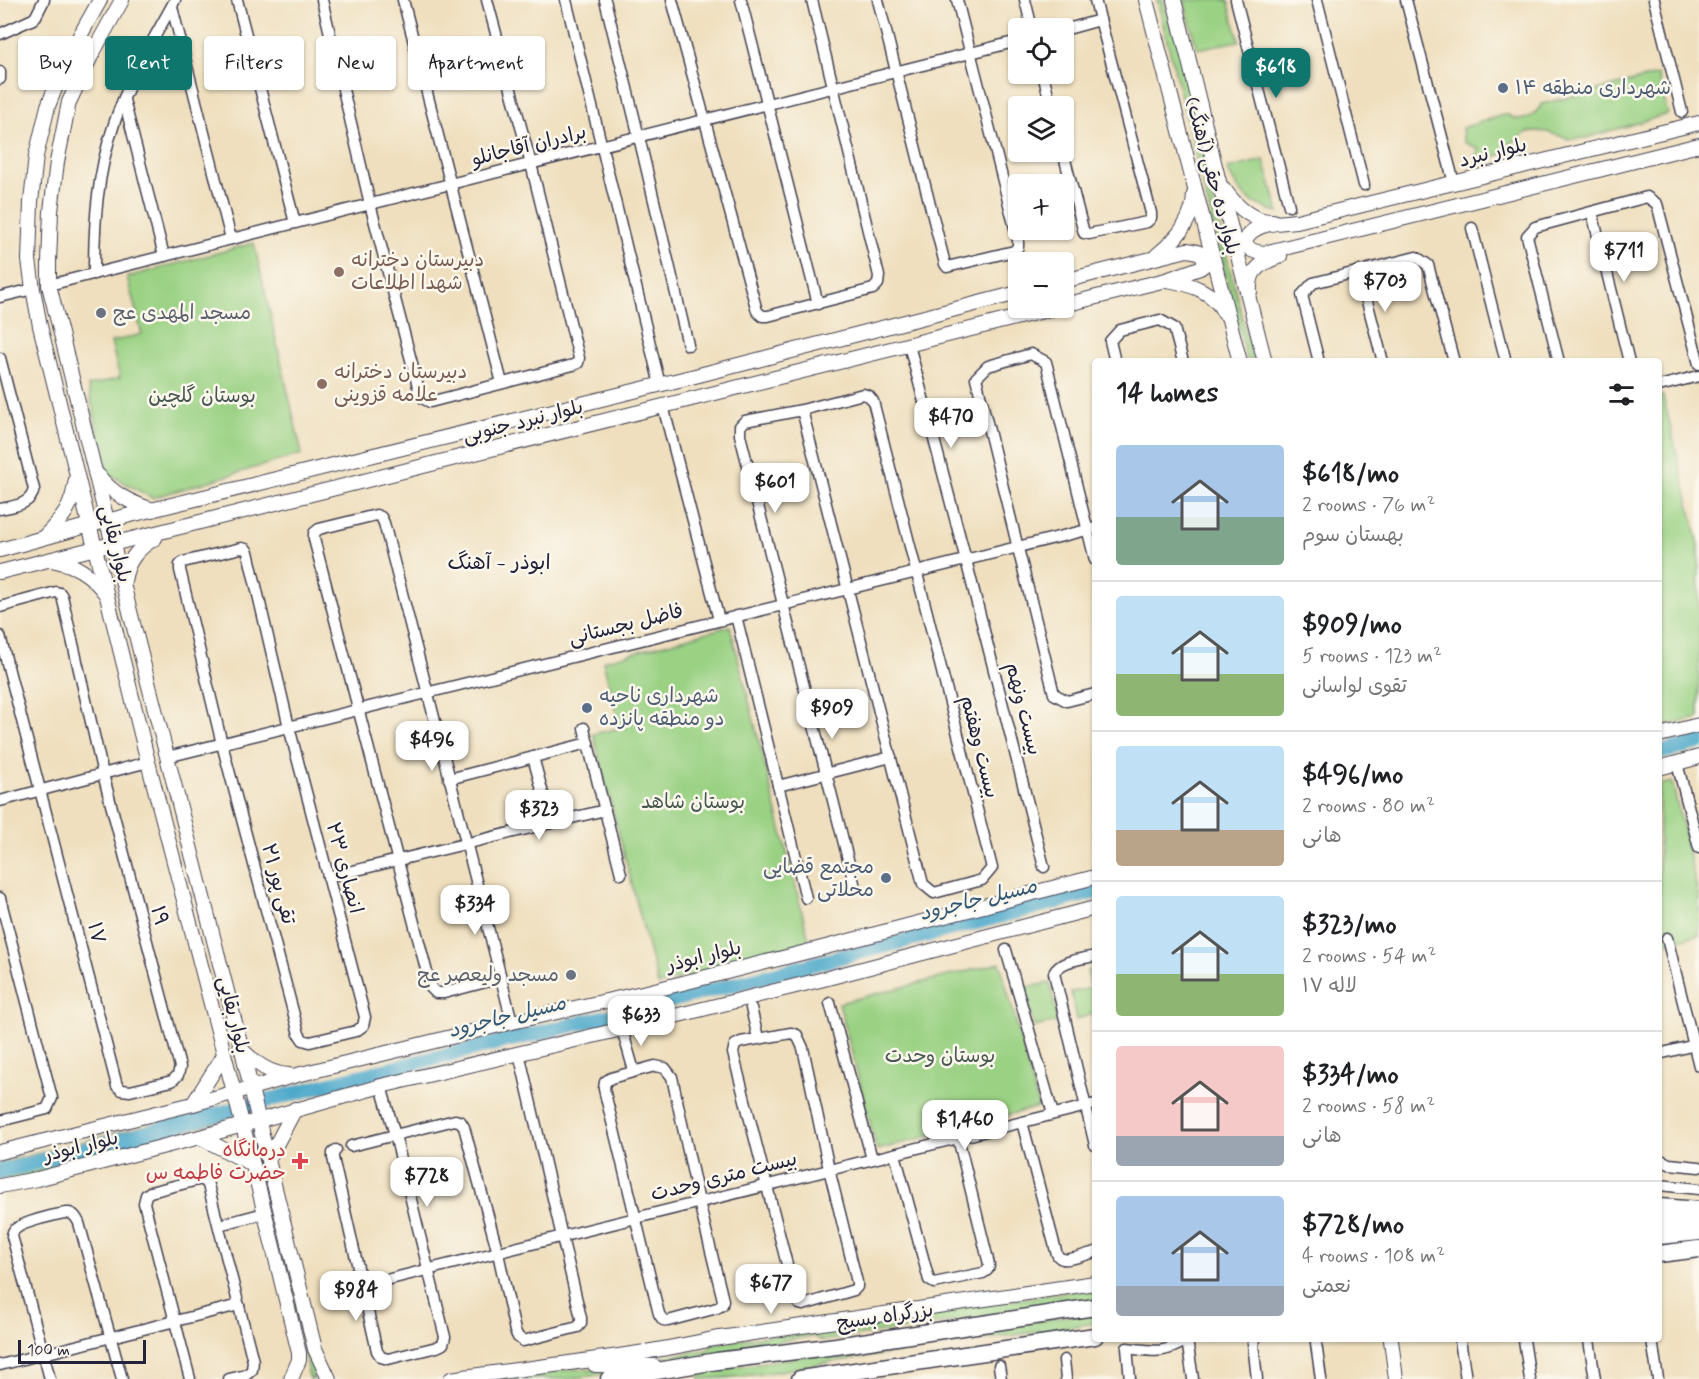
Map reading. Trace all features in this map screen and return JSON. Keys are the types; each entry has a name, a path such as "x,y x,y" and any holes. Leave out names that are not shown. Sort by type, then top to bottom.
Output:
{"highway":[{"path":"1662,1207 1699,1209"},
{"path":"1662,1221 1699,1222"},
{"path":"1662,1236 1699,1232"},
{"path":"1662,1254 1699,1249"},
{"name":"بزرگراه بسیج","path":"609,1379 1092,1307"},
{"path":"800,1379 1092,1336"}],"main road":[{"name":"بلوار بقایی","path":"100,0 67,59 48,106 36,156 31,202 29,260 40,326 240,1121"},
{"name":"بلوار بقایی","path":"122,0 69,102 52,201 49,285 112,545 124,584 258,1118"},
{"path":"1169,0 1181,31"},
{"name":"بلوار ده حقی (آهنگ)","path":"1174,0 1264,358"},
{"name":"بلوار ده حقی (آهنگ)","path":"1148,4 1239,358"},
{"name":"بلوار نبرد","path":"1297,221 1699,123"},
{"path":"1297,221 1255,229 1247,237 1246,246 1254,252 1264,253 1699,146"},
{"path":"1215,166 1224,190 1235,204 1250,216 1267,222 1297,221"},
{"path":"1154,257 1170,245 1182,231 1194,201 1194,183"},
{"path":"1251,306 1249,288 1254,270 1261,264 1312,242"},
{"path":"1074,278 1187,250 1202,254 1205,260 1204,265 1200,268 1166,280 1074,303"},
{"path":"1166,280 1198,288 1213,298 1222,308 1232,328"},
{"path":"33,289 49,285"},
{"name":"بلوار نبرد جنوبی","path":"0,550 90,525 660,385 1008,295"},
{"name":"بلوار نبرد جنوبی","path":"0,572 1016,318"},
{"path":"94,469 114,493 153,510"},
{"path":"42,539 68,510 75,490 77,471"},
{"path":"124,584 128,564 133,556 148,542 167,531"},
{"path":"50,559 86,572 108,598"},
{"path":"1662,734 1699,725"},
{"path":"148,762 166,757"},
{"path":"1662,767 1699,757"},
{"name":"بلوار ابوذر","path":"0,1152 193,1104 234,1097 297,1076 512,1022 651,991 1092,878"},
{"path":"320,1379 315,1350 258,1118 381,1086 622,1029 1092,909"},
{"path":"242,1050 258,1066 276,1075 297,1076"},
{"path":"193,1104 224,1055"},
{"path":"268,1160 296,1109"},
{"name":"بلوار ابوذر","path":"0,1186 200,1137 240,1121 258,1118"},
{"path":"240,1121 265,1213 304,1379"},
{"path":"200,1137 253,1165"},
{"path":"451,1379 1092,1283"},
{"path":"1389,1342 1391,1379"},
{"path":"1389,1342 1396,1379"},
{"path":"315,1350 329,1379"},
{"path":"291,1379 299,1360"},
{"path":"557,1364 686,1367"}],"street":[{"path":"0,34 33,19 44,0"},
{"path":"237,0 295,223"},
{"path":"322,0 370,204 420,394 430,402 573,365 578,363 579,358 487,0"},
{"path":"403,0 502,383"},
{"path":"566,0 660,385"},
{"path":"605,0 688,345"},
{"path":"672,0 757,312 762,316 873,289 878,284 879,276 812,0"},
{"path":"741,0 818,304"},
{"path":"878,0 947,267 1014,251 1018,247 957,0"},
{"path":"1025,0 1030,18"},
{"path":"1066,162 1084,232 1089,234 1147,222 1151,218 1095,0"},
{"path":"1236,0 1289,206"},
{"path":"1317,0 1364,185"},
{"path":"1406,0 1454,183"},
{"path":"1654,0 1682,112"},
{"path":"93,274 94,222 101,171 114,123 136,74 174,4"},
{"path":"174,4 231,239"},
{"path":"1074,28 1100,21"},
{"name":"برادران آقاجانلو","path":"49,285 1008,44"},
{"path":"124,100 164,256"},
{"path":"1558,358 1527,236 1535,227 1647,197 1657,204 1699,364"},
{"path":"1592,212 1628,358"},
{"path":"1472,228 1505,358"},
{"path":"1318,358 1302,295 1314,283 1416,257 1428,264 1453,358"},
{"path":"1359,271 1382,358"},
{"path":"0,297 33,289"},
{"path":"1114,358 1110,341 1120,330 1160,320 1174,328 1182,358"},
{"name":"بیست ونهم","path":"909,345 1044,867"},
{"path":"1091,529 1046,362 1031,354 988,366 976,378 1054,694 1066,701 1092,695"},
{"path":"0,358 34,489 33,496 25,503 0,509"},
{"path":"1662,385 1699,376"},
{"path":"854,883 740,435 740,426 745,421 802,410 863,394 869,396 873,401 916,572"},
{"path":"663,406 719,620"},
{"path":"778,786 891,757 802,410"},
{"path":"501,978 444,993 436,993 431,988 314,533 319,529 376,515 381,516 426,693 466,844 501,978 512,1022"},
{"name":"فاضل بجستانی","path":"166,757 1091,529"},
{"name":"تقی پور ۲۱","path":"246,549 241,548 195,559 180,565 222,744 299,1034 303,1040 310,1041 356,1031 363,1026 365,1017"},
{"name":"انصاری ۲۳","path":"246,549 249,552 289,727 365,1017"},
{"name":"بیست وهفتم","path":"891,757 923,884 934,893 982,880 992,867 916,572"},
{"name":"۱۹","path":"0,607 56,592 62,596 103,774 180,1067 178,1075 172,1082 130,1091 122,1090 117,1086"},
{"path":"736,616 806,898"},
{"name":"۱۷","path":"0,636 117,1086"},
{"path":"584,728 621,874"},
{"path":"449,779 588,743"},
{"path":"533,757 551,823"},
{"path":"0,801 148,762"},
{"path":"1677,763 1699,848"},
{"path":"328,877 605,810"},
{"path":"0,898 52,1098 47,1108 0,1121"},
{"path":"1667,938 1696,1045 1699,1066"},
{"path":"1006,950 1053,1114"},
{"path":"1092,957 1062,964 1054,973 1090,1105 1092,1121"},
{"path":"830,1004 872,1159"},
{"path":"751,1008 758,1038"},
{"path":"622,1029 634,1071"},
{"path":"791,1033 796,1035 803,1048 829,1169 857,1282 854,1290 803,1305 796,1300 733,1053 735,1045 758,1038 791,1033"},
{"path":"1662,1053 1696,1045"},
{"path":"351,1146 455,1120 461,1122 498,1252 518,1337 523,1341 578,1327 582,1323 519,1053"},
{"path":"655,1066 665,1068 672,1077 723,1300 722,1305 717,1308 668,1321 663,1320 659,1314 604,1089 605,1082 611,1078 634,1071 655,1066"},
{"path":"336,1150 333,1158 377,1351 381,1357 388,1359 443,1344 445,1337 381,1086"},
{"name":"بیست متری وحدت","path":"362,1286 1090,1105"},
{"path":"1022,1122 1059,1257 1063,1260 1092,1253"},
{"path":"895,1154 925,1269 931,1282 987,1271 990,1267 958,1138"},
{"path":"1662,1161 1699,1167"},
{"path":"190,1379 144,1203 146,1195 150,1192 198,1180 204,1180 208,1185 253,1361 252,1370 246,1375 229,1379"},
{"path":"1662,1185 1699,1189"},
{"path":"50,1379 12,1236 14,1229 19,1226 47,1217 70,1213 79,1223 122,1379"},
{"path":"219,1225 265,1213"},
{"path":"0,1365 239,1305"},
{"path":"1130,1379 1127,1353 1159,1352 1184,1342"},
{"path":"1188,1342 1193,1379"},
{"path":"1254,1342 1257,1379"},
{"path":"1316,1342 1321,1379"},
{"path":"1460,1342 1466,1379"},
{"path":"1524,1342 1530,1379"},
{"path":"1589,1342 1595,1379"},
{"path":"1652,1342 1658,1379"},
{"path":"1064,1360 1066,1379"},
{"path":"999,1366 1000,1379"}],"green space":[{"path":"1157,0 1163,0 1170,24 1181,45 1206,173 1252,358 1246,358"},
{"path":"1184,0 1228,0 1239,41 1197,49"},
{"path":"1658,75 1668,114 1586,138 1570,139 1535,131 1525,133 1504,153 1481,161 1475,156 1479,149 1464,142 1462,128 1506,114 1517,119 1526,118 1542,104"},
{"path":"1264,160 1279,213 1247,198 1237,187 1227,169"},
{"name":"بوستان گلچین","path":"254,243 302,454 152,498 107,473 88,386 120,378 111,342 142,334 127,277"},
{"path":"1662,396 1699,545 1699,718 1662,727"},
{"name":"بوستان شاهد","path":"730,626 810,944 658,985 593,734 620,728 603,661"},
{"path":"1672,782 1699,898 1699,935 1662,944 1662,784"},
{"name":"بوستان وحدت","path":"1000,963 1039,1107 877,1150 839,1003"},
{"path":"1092,970 1092,1014 1076,1020 1071,992 1091,988 1087,971"},
{"path":"1050,983 1058,1022 1034,1027 1025,987"},
{"path":"225,1105 230,1119 109,1151 69,1166 0,1181 0,1163"},
{"path":"254,1146 258,1146 313,1363 314,1379 310,1379 308,1373"},
{"path":"1092,1288 1092,1301 822,1341 812,1336 780,1341 772,1348 683,1361 612,1365 706,1350 716,1343"},
{"path":"1092,1312 1092,1323 750,1375 700,1379 699,1372"},
{"path":"582,1369 620,1372 568,1379 482,1379 545,1371"}],"waterway":[{"name":"مسیل جاجرود","path":"1662,752 1699,742"},
{"name":"مسیل جاجرود","path":"0,1172 348,1079 630,1011 1092,893"}],"place":[{"name":"شهرداری منطقه ۱۴","path":"1503,88"},
{"name":"دبیرستان دخترانه شهدا اطلاعات","path":"339,272"},
{"name":"مسجد المهدی عج","path":"101,313"},
{"name":"دبیرستان دخترانه علامه قزوینی","path":"322,384"},
{"name":"شهرداری ناحیه دو منطقه پانزده","path":"587,708"},
{"name":"مجتمع قضایی محلاتی","path":"886,878"},
{"name":"مسجد ولیعصر عج","path":"571,975"},
{"name":"درمانگاه حضرت فاطمه س","path":"300,1161"}],"district":[{"name":"ابوذر - آهنگ","path":"499,563"}]}
